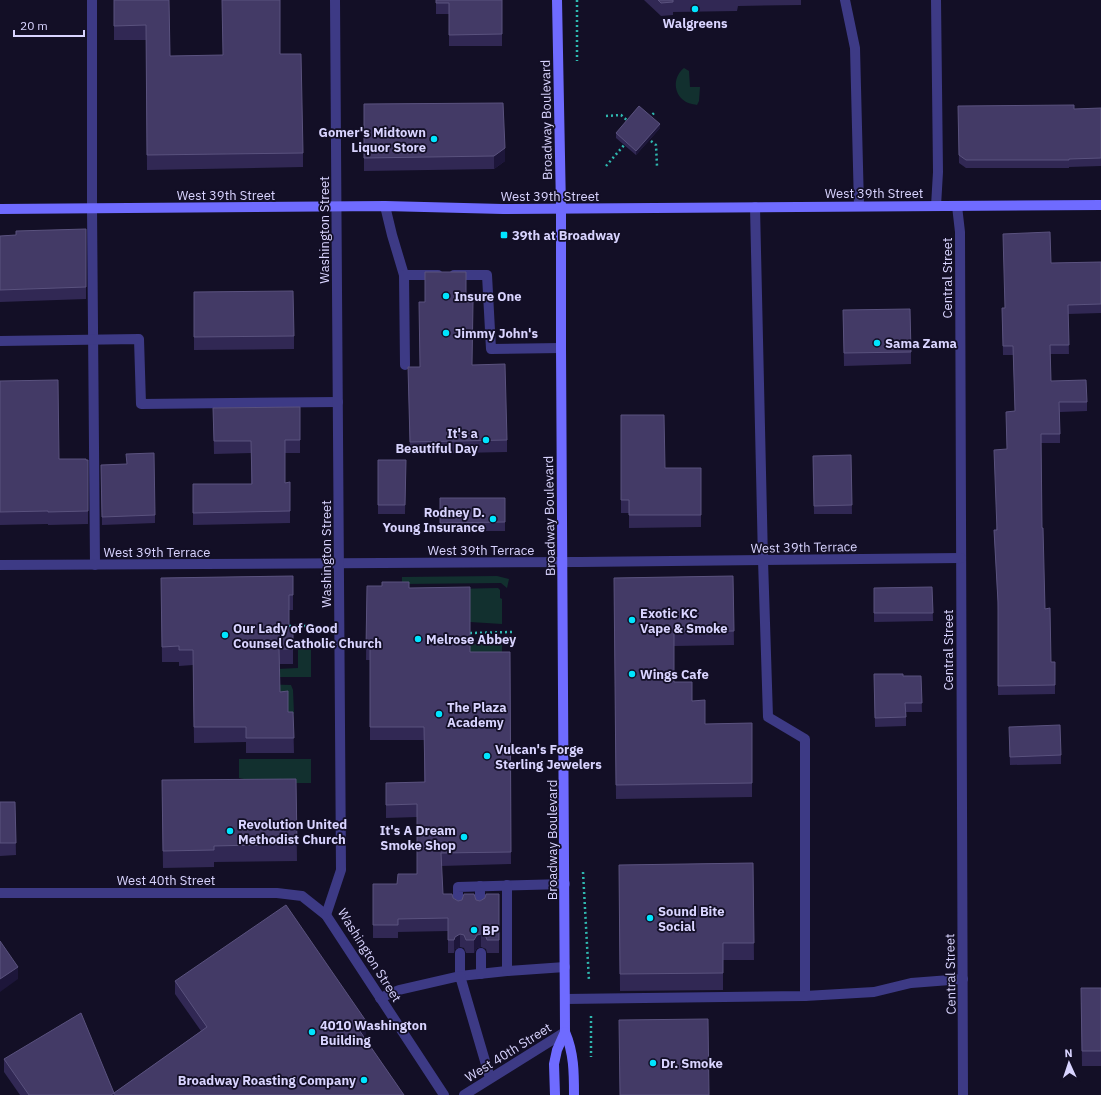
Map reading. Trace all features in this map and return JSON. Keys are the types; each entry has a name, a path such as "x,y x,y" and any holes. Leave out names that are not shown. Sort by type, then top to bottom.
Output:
{"main road":[{"name":"Broadway Boulevard","path":"557,0 561,208 565,999 566,1032 570,1042 574,1063 574,1095"},
{"name":"West 39th Street","path":"0,209 336,206 502,209 1101,205"},
{"name":"Broadway Boulevard","path":"555,1095 554,1064 557,1050 566,1032"}],"street":[{"path":"92,0 92,208 96,565"},
{"name":"Washington Street","path":"335,0 341,870 326,915 444,1095"},
{"path":"845,0 855,48 859,206"},
{"path":"936,0 938,172 936,206"},
{"path":"385,206 404,275 405,365"},
{"name":"Central Street","path":"957,206 960,232 961,814 963,979 962,1095"},
{"path":"755,207 768,717 805,739 806,996"},
{"path":"404,275 487,275 491,349 561,348"},
{"path":"0,341 140,339 140,404 338,402"},
{"name":"West 39th Terrace","path":"0,566 961,558"},
{"path":"458,907 458,888 565,884"},
{"path":"507,885 507,971"},
{"path":"480,886 480,907"},
{"name":"West 40th Street","path":"0,894 277,894 302,896 326,915"},
{"path":"460,953 460,976 490,1078"},
{"path":"481,953 481,974"},
{"path":"380,998 399,990 460,976 565,967"},
{"path":"565,999 806,996 874,992 911,983 963,979"},
{"name":"West 40th Street","path":"464,1095 566,1032"}],"path":[{"path":"649,118 654,113"},
{"path":"606,116 621,115 632,125"},
{"path":"644,135 656,146 657,166"},
{"path":"606,166 629,140"},
{"path":"289,626 311,626"},
{"path":"470,633 512,632"}],"green space":[{"path":"684,68 689,71 690,87 700,87 699,101 697,105 684,100 677,91 676,83 678,75"},
{"path":"497,576 509,579 507,588 501,583 402,584 402,577"},
{"path":"498,588 500,590 500,598 502,599 502,624 470,622 470,600 406,590"},
{"path":"502,643 502,664 470,664 470,644"},
{"path":"298,647 311,647 311,677 277,677 277,669 298,668"},
{"path":"257,684 291,685 293,690 294,714 288,714"},
{"path":"239,759 311,759 311,783 263,783 239,778"}],"building":[{"path":"114,0 169,0 170,56 223,55 222,0 280,0 280,54 301,54 303,153 147,155 146,25 114,26"},
{"path":"436,0 502,0 502,34 449,35 449,3 436,3"},
{"path":"658,0 673,0 673,2 661,3"},
{"name":"Gomer's Midtown Liquor Store","path":"503,103 505,148 494,156 364,158 364,104"},
{"path":"1074,105 1074,109 1101,108 1101,158 1069,160 966,160 959,155 958,106"},
{"path":"639,106 660,124 636,151 616,133"},
{"path":"86,229 86,287 0,290 0,236 16,235 16,231"},
{"path":"1050,232 1051,263 1101,262 1101,304 1068,305 1069,345 1050,345 1051,381 1086,380 1087,402 1059,402 1060,434 1041,434 1045,609 1050,608 1051,662 1055,662 1055,685 998,686 998,602 994,530 997,530 994,450 1007,449 1006,412 1015,411 1013,346 1003,346 1002,308 1005,308 1003,234"},
{"path":"425,272 466,272 466,302 473,302 472,365 505,364 507,440 410,442 408,367 420,367 419,302 425,302"},
{"path":"293,291 294,336 194,337 194,292"},
{"name":"Sama Zama","path":"910,309 911,352 844,353 843,310"},
{"path":"58,380 59,459 88,460 88,511 0,512 0,381"},
{"path":"300,407 300,440 285,440 285,483 290,482 290,511 193,513 193,484 252,484 251,441 214,441 213,408"},
{"path":"621,415 664,415 665,468 701,468 701,515 629,515 629,500 621,500"},
{"path":"154,453 155,515 102,517 101,465 127,464 126,454"},
{"path":"851,455 852,505 814,506 813,456"},
{"path":"378,460 406,460 405,505 378,505"},
{"path":"440,498 505,498 505,522 440,523"},
{"path":"293,576 293,595 289,595 289,630 293,630 293,649 279,649 280,692 288,691 288,712 293,712 294,738 246,738 246,727 194,727 193,650 179,650 179,646 162,647 161,578"},
{"path":"733,576 734,631 674,632 674,682 692,682 692,701 705,700 705,724 752,723 752,783 616,785 614,578"},
{"path":"382,582 409,582 409,588 470,587 470,652 510,652 511,852 441,853 443,894 452,894 453,898 458,901 462,900 464,894 474,894 476,900 480,901 485,898 486,894 499,894 499,940 487,940 486,937 481,934 477,935 474,940 466,940 464,935 460,934 455,937 454,940 448,940 448,918 398,919 398,925 373,925 373,884 397,884 398,874 417,874 417,804 386,805 386,783 425,782 424,727 370,727 370,647 366,648 367,586 382,586"},
{"path":"932,587 933,613 874,613 874,588"},
{"path":"874,674 903,674 903,676 921,676 922,703 905,703 906,717 875,718"},
{"path":"1060,725 1061,755 1010,757 1009,727"},
{"name":"Revolution United Methodist Church","path":"296,779 297,844 214,846 214,850 163,851 162,780"},
{"path":"0,802 15,802 16,843 0,843"},
{"path":"753,863 754,943 723,943 723,973 620,974 619,865"},
{"path":"286,905 366,1021 357,1027 404,1095 115,1095 114,1093 207,1027 175,981"},
{"path":"0,941 18,967 0,979"},
{"path":"1081,988 1101,988 1101,1051 1082,1051"},
{"path":"81,1013 114,1093 111,1095 29,1095 4,1059"},
{"path":"708,1019 709,1095 620,1095 619,1020"}],"place":[{"name":"Walgreens","path":"695,9"},
{"name":"Gomer's Midtown Liquor Store","path":"434,139"},
{"name":"39th at Broadway","path":"504,235"},
{"name":"Insure One","path":"446,296"},
{"name":"Jimmy John's","path":"446,333"},
{"name":"Sama Zama","path":"877,343"},
{"name":"It's a Beautiful Day","path":"486,440"},
{"name":"Rodney D. Young Insurance","path":"493,519"},
{"name":"Exotic KC Vape & Smoke","path":"632,620"},
{"name":"Our Lady of Good Counsel Catholic Church","path":"225,635"},
{"name":"Melrose Abbey","path":"418,639"},
{"name":"Wings Cafe","path":"632,674"},
{"name":"The Plaza Academy","path":"439,714"},
{"name":"Vulcan's Forge Sterling Jewelers","path":"487,756"},
{"name":"Revolution United Methodist Church","path":"230,831"},
{"name":"It's A Dream Smoke Shop","path":"464,837"},
{"name":"Sound Bite Social","path":"650,918"},
{"name":"BP","path":"474,930"},
{"name":"4010 Washington Building","path":"312,1032"},
{"name":"Dr. Smoke","path":"653,1063"},
{"name":"Broadway Roasting Company","path":"364,1080"}]}
